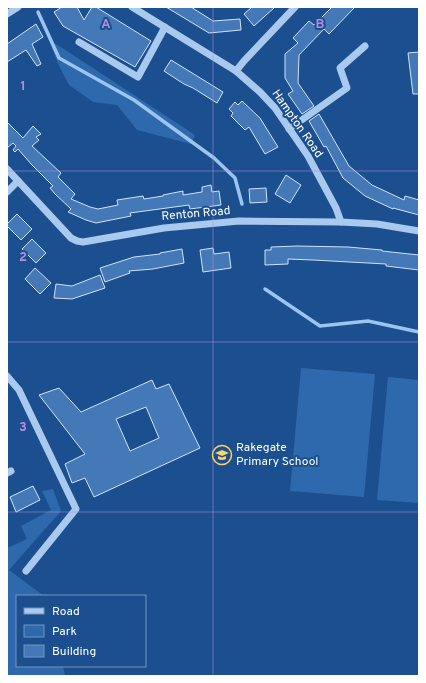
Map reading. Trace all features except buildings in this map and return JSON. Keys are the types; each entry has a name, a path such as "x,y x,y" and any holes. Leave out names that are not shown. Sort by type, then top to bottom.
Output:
{"street":[{"path":"7,14 18,7"},
{"name":"Hampton Road","path":"132,7 236,72 260,92 275,108 308,156 336,208 341,222"},
{"path":"236,72 244,61 295,7"},
{"path":"79,42 138,77 164,27"},
{"path":"289,129 347,88 340,68 365,46"},
{"name":"Renton Road","path":"7,170 71,238 83,242 164,228 239,221 341,222 377,224 419,231"},
{"path":"7,192 18,181"},
{"path":"7,376 19,390 76,509 26,571"}],"green space":[{"path":"49,40 195,135 191,144 137,130 117,105 93,102 69,85 58,64"},
{"path":"301,368 375,374 364,497 290,491"},
{"path":"388,377 419,380 419,503 377,500"},
{"path":"53,489 61,511 9,570 43,595 16,595 16,667 63,667 65,676 7,676 7,548 27,539 21,526 51,510 42,491"}],"waterway":[{"path":"38,12 59,58 134,100 214,158 235,178 242,204"},
{"path":"265,289 320,326 368,321 419,332"}],"place":[{"name":"Rakegate Primary School","path":"222,455"}]}
